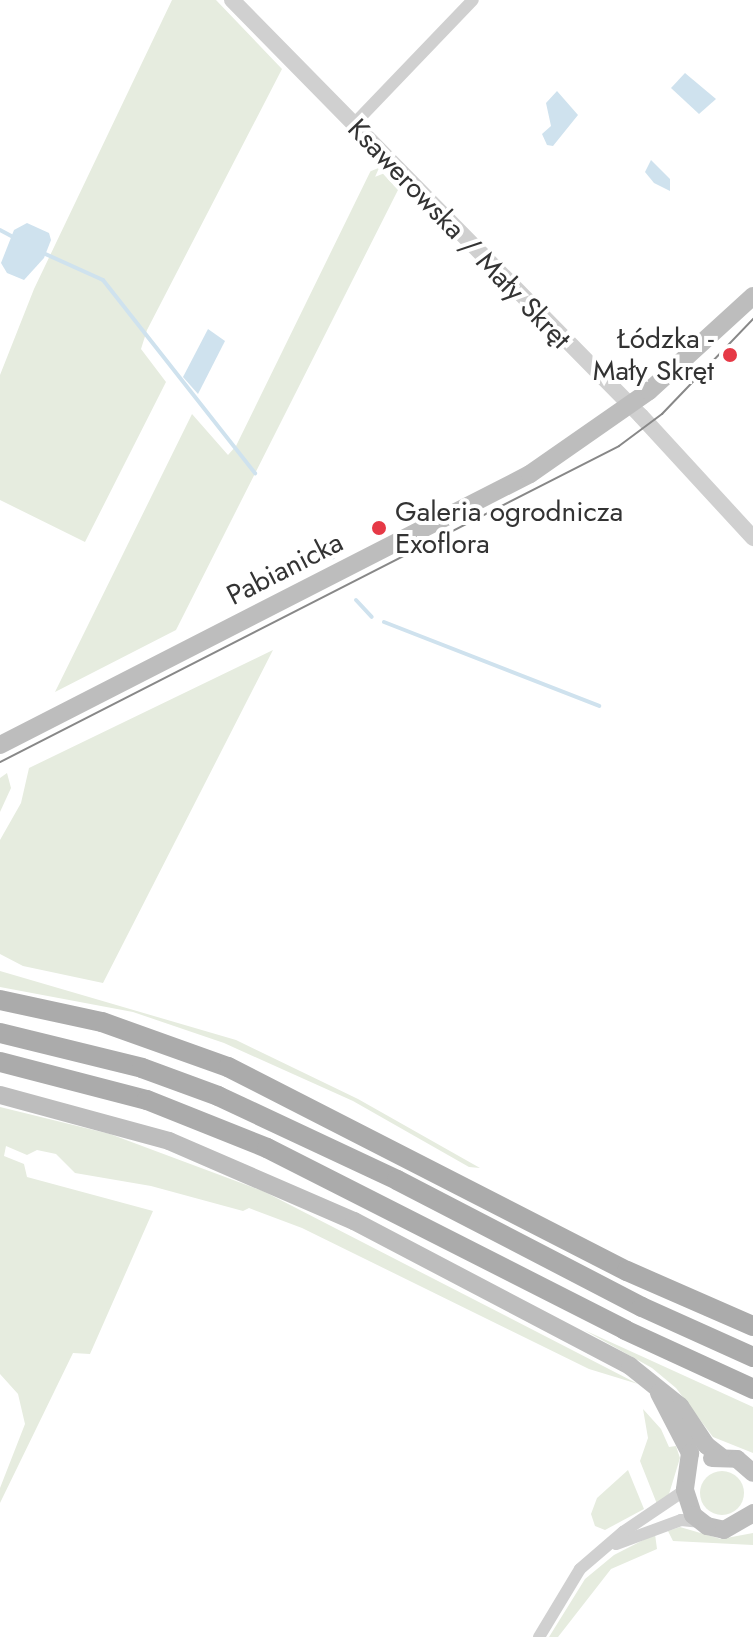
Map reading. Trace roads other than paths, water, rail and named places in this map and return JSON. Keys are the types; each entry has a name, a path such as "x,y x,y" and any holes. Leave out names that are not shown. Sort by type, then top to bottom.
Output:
{"main road":[{"name":"Pabianicka","path":"0,745 500,491 630,406 753,296"},
{"path":"0,1000 124,1029 228,1067 627,1271 753,1326"},
{"path":"0,1033 142,1068 218,1096 383,1173 642,1307 753,1357"},
{"path":"0,1062 134,1096 267,1148 625,1330 753,1389"},
{"path":"0,1095 112,1121 234,1166 608,1353 680,1406 720,1456"},
{"path":"656,1387 690,1453 689,1508 699,1522 724,1530 749,1520"},
{"path":"688,1482 703,1461 720,1456 737,1459 753,1473"}],"street":[{"name":"Ksawerowska / Mały Skręt","path":"232,0 630,406 753,538"},
{"path":"353,125 473,0"},
{"path":"539,1637 562,1593 589,1560 688,1482"},
{"path":"589,1560 629,1538 681,1520 699,1522"}],"water":[{"path":"685,73 716,99 699,114 671,88"},
{"path":"557,91 578,115 553,146 547,145 542,134 551,126 546,103"},
{"path":"651,160 670,179 670,191 654,183 645,172"},
{"path":"27,223 49,233 51,240 44,258 24,280 7,273 1,263 14,230"},
{"path":"208,329 225,341 198,394 183,377"}],"waterway":[{"path":"0,230 15,238"},
{"path":"41,252 103,280 255,473"},
{"path":"328,551 333,557"},
{"path":"356,600 372,617"},
{"path":"384,622 599,706"}],"tram line":[{"path":"0,762 619,446 662,414 753,319"}],"place":[{"name":"Łódzka - Mały Skręt","path":"730,355"},
{"name":"Galeria ogrodnicza Exoflora","path":"379,528"}]}
